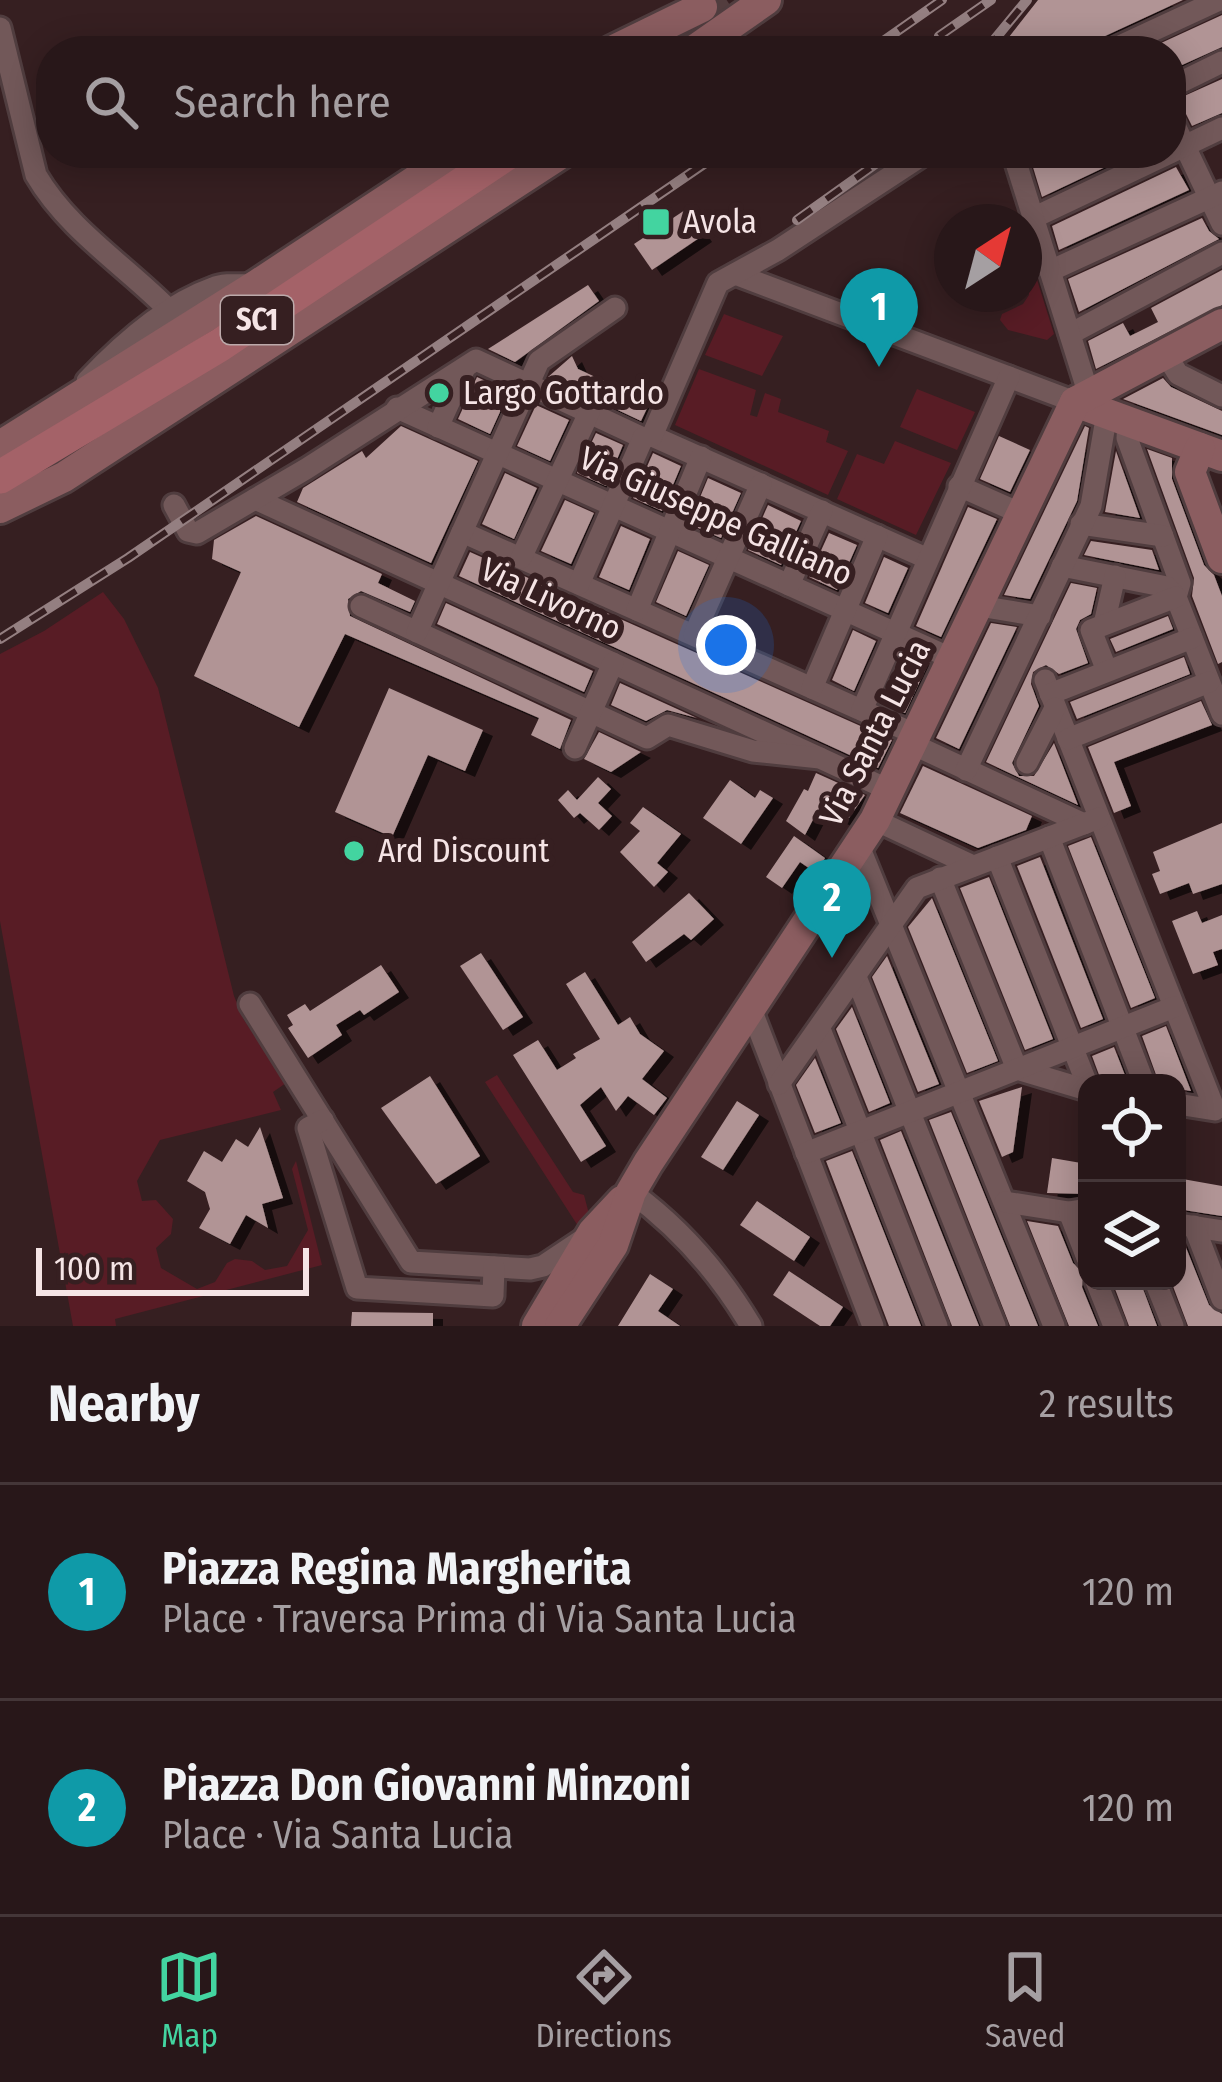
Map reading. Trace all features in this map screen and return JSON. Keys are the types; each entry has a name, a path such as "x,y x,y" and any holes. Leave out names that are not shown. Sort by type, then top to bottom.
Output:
{"main road":[{"name":"SC1","path":"0,477 220,345 486,168"}],"street":[{"path":"673,36 705,28 766,0"},
{"path":"1148,36 1179,9 1219,0"},
{"path":"0,28 36,175 46,193 170,311"},
{"path":"1186,80 1222,62"},
{"path":"1186,145 1222,128"},
{"path":"1186,162 1216,195 1222,224"},
{"path":"0,446 434,168"},
{"path":"0,508 83,465 539,168"},
{"path":"580,584 718,284 903,168"},
{"path":"1025,168 1036,204"},
{"path":"1042,214 1137,168"},
{"path":"1055,269 1216,195"},
{"path":"1042,225 1100,407 1127,438 1180,583 1176,597"},
{"path":"1075,331 1222,253"},
{"path":"735,274 1211,452 1190,472 1215,524 1222,558"},
{"path":"62,409 118,349 170,311 216,286 258,284"},
{"path":"417,632 539,361 615,308"},
{"path":"966,770 1091,506 1100,407 1165,353 1222,324"},
{"path":"1165,353 1178,374 1222,396"},
{"path":"174,506 188,532 197,533 476,360 587,417 924,566"},
{"path":"445,430 466,366"},
{"path":"862,710 924,566 965,489 1010,377"},
{"name":"Via Santa Lucia","path":"560,1326 568,1293 613,1246 631,1192 867,833 1022,514 1100,407"},
{"name":"Via Giuseppe Galliano","path":"392,412 445,430 953,659"},
{"path":"521,558 587,417"},
{"path":"637,610 698,465"},
{"path":"965,489 1022,514"},
{"path":"694,635 758,491"},
{"name":"Via Livorno","path":"255,500 889,790"},
{"path":"789,585 818,519"},
{"path":"1081,524 1163,536"},
{"path":"462,532 862,710 966,770 1092,821"},
{"path":"812,688 874,543"},
{"path":"1062,566 1167,587 1176,597 1222,714"},
{"path":"1104,625 1115,576"},
{"path":"1107,671 1091,630 1176,597"},
{"path":"362,606 646,738 668,725 753,751 820,758"},
{"path":"979,606 1040,616"},
{"path":"1027,763 1050,694 1192,638"},
{"path":"575,748 613,664"},
{"path":"1068,739 1209,682"},
{"path":"1050,694 1092,821 1215,1096"},
{"path":"781,1091 917,888 1092,821"},
{"path":"867,833 974,866"},
{"path":"867,833 894,928 1054,1326"},
{"path":"1048,837 1140,1074"},
{"path":"998,856 1082,1074"},
{"path":"935,880 1017,1070"},
{"path":"858,982 995,1326"},
{"path":"250,1004 412,1262 543,1266 593,1232 631,1192 658,1211 700,1255 751,1326"},
{"path":"806,1153 1174,1007"},
{"path":"751,1009 874,1326"},
{"path":"822,1035 937,1326"},
{"path":"1017,1070 1078,1085"},
{"path":"323,1120 308,1128 357,1288 493,1296 494,1267"},
{"path":"1005,1202 1078,1211"},
{"path":"1186,1225 1222,1231"},
{"path":"1186,1227 1222,1299"},
{"path":"537,1326 568,1293 593,1232"},
{"path":"530,1269 568,1293"},
{"path":"1100,1290 1114,1326"},
{"path":"1159,1290 1173,1326"}],"shaded area":[{"path":"1042,296 1054,334 1047,340 1008,330 1000,320 1002,314 1042,312"},
{"path":"724,314 783,336 762,376 705,355"},
{"path":"699,369 756,390 750,415 757,417 765,393 781,399 778,412 829,431 826,442 848,451 828,495 675,425"},
{"path":"917,389 975,412 957,450 900,427"},
{"path":"895,441 951,463 916,535 837,499 857,454 884,464"},
{"path":"103,592 124,619 158,688 234,996 244,1020 286,1083 273,1092 281,1110 160,1140 137,1181 142,1201 156,1200 173,1219 171,1234 156,1248 161,1268 197,1289 215,1282 235,1259 252,1261 265,1270 287,1266 308,1230 292,1169 296,1161 322,1265 115,1319 116,1326 73,1326 0,921 0,654"},
{"path":"497,1075 573,1192 584,1195 589,1214 578,1226 485,1082"}],"building":[{"path":"1038,0 1183,0 1105,36 1010,36"},
{"path":"1222,15 1222,47 1186,63 1186,36 1176,36"},
{"path":"1222,79 1222,113 1192,126 1186,95"},
{"path":"1033,168 1103,168 1042,197"},
{"path":"1174,168 1189,190 1059,250 1052,226"},
{"path":"685,210 702,236 652,270 634,244"},
{"path":"1202,218 1219,239 1079,312 1068,279"},
{"path":"1222,270 1222,305 1096,369 1088,341 1123,323 1130,336 1158,322 1151,308"},
{"path":"588,285 599,301 515,362 488,349"},
{"path":"572,356 578,369 650,402 641,421 548,377"},
{"path":"477,377 509,392 490,434 458,419"},
{"path":"1163,378 1171,387 1222,411 1222,435 1123,399"},
{"path":"536,405 569,420 550,461 517,446"},
{"path":"401,426 478,461 431,563 297,502 303,488 362,451 366,458"},
{"path":"1085,426 1089,428 1077,501 1030,599 1004,595"},
{"path":"596,433 623,445 606,486 577,473"},
{"path":"999,436 1030,450 1010,492 980,479"},
{"path":"1147,449 1172,458 1172,479 1204,565 1214,575 1222,596 1222,662 1218,664 1192,596 1194,578"},
{"path":"1116,451 1140,518 1105,512"},
{"path":"653,453 681,466 662,511 633,498"},
{"path":"505,473 537,488 514,539 482,524"},
{"path":"708,478 741,493 721,538 689,524"},
{"path":"565,500 594,513 571,564 541,551"},
{"path":"768,505 801,521 781,565 748,550"},
{"path":"968,507 997,519 941,637 916,626"},
{"path":"256,516 382,574 378,583 415,601 410,612 361,591 348,599 350,616 571,720 560,749 531,735 539,718 345,634 299,727 194,676 241,572 212,559 214,540"},
{"path":"621,526 650,539 629,590 599,577"},
{"path":"829,533 857,545 837,590 809,577"},
{"path":"1091,541 1152,550 1159,570 1084,555"},
{"path":"678,551 709,565 686,616 656,602"},
{"path":"470,552 892,740 878,768 459,576"},
{"path":"884,557 908,568 888,613 865,603"},
{"path":"1071,583 1097,588 1091,614 1076,629 1088,663 1059,674 1046,665 1033,672 1031,684 1039,706 1012,763 1019,776 1034,776 1054,743 1078,805 986,762"},
{"path":"446,603 593,671 584,692 437,624"},
{"path":"1168,616 1173,629 1116,652 1110,639"},
{"path":"991,623 1017,627 959,749 936,738"},
{"path":"853,630 876,641 854,691 832,680"},
{"path":"904,653 928,664 905,713 882,703"},
{"path":"1184,657 1190,674 1077,719 1070,702"},
{"path":"620,683 697,718 667,710 646,721 611,705"},
{"path":"389,688 483,730 465,771 428,755 392,837 335,812"},
{"path":"1201,701 1212,725 1114,762 1131,806 1114,813 1088,747"},
{"path":"599,732 641,752 611,772 584,759"},
{"path":"923,766 1032,816 1026,830 978,848 900,813"},
{"path":"816,773 865,795 846,822 818,810 805,835 786,821"},
{"path":"598,777 611,789 598,803 612,816 599,830 580,813 574,818 558,800 568,790 577,800"},
{"path":"730,780 755,798 760,790 773,798 741,844 703,818"},
{"path":"643,807 681,834 657,863 668,872 654,887 620,852 640,831 630,823"},
{"path":"1222,823 1222,884 1193,894 1189,883 1160,894 1152,874 1160,871 1153,852"},
{"path":"794,836 825,858 816,873 800,862 782,888 766,877"},
{"path":"1091,837 1155,998 1131,1008 1068,846"},
{"path":"1040,857 1103,1019 1081,1028 1017,866"},
{"path":"989,877 1053,1039 1025,1050 960,888"},
{"path":"689,893 714,919 691,940 684,934 646,962 632,942"},
{"path":"932,898 998,1061 967,1073 908,927"},
{"path":"1197,911 1202,923 1222,915 1222,949 1213,952 1218,965 1193,974 1172,921"},
{"path":"481,953 523,1017 503,1030 460,966"},
{"path":"887,956 939,1084 918,1092 872,977"},
{"path":"381,965 399,992 364,1015 360,1010 336,1025 342,1035 308,1058 288,1028 293,1025 287,1015 305,1004 310,1011"},
{"path":"585,972 618,1025 630,1017 640,1034 664,1051 642,1079 667,1098 654,1115 628,1096 616,1111 601,1087 580,1105 606,1146 581,1162 513,1055 538,1040 557,1070 576,1058 573,1054 600,1039 566,984"},
{"path":"852,1007 890,1103 869,1112 836,1029"},
{"path":"1166,1026 1184,1074 1156,1074 1142,1036"},
{"path":"1114,1047 1124,1074 1099,1074 1092,1056"},
{"path":"815,1058 841,1123 815,1133 796,1085"},
{"path":"430,1076 480,1156 436,1184 381,1108"},
{"path":"1022,1087 1013,1152 1002,1157 979,1101"},
{"path":"737,1101 759,1115 723,1170 701,1157"},
{"path":"951,1112 1038,1326 1010,1326 929,1120"},
{"path":"260,1127 283,1198 262,1204 268,1228 246,1215 230,1244 199,1228 210,1209 205,1192 187,1181 204,1151 222,1162 236,1139 248,1147"},
{"path":"901,1131 979,1326 952,1326 880,1140"},
{"path":"852,1151 921,1326 889,1326 826,1161"},
{"path":"1052,1158 1078,1162 1078,1194 1047,1193"},
{"path":"1186,1180 1222,1186 1222,1216 1186,1210"},
{"path":"757,1201 810,1237 794,1261 740,1225"},
{"path":"1027,1221 1058,1226 1078,1268 1078,1290 1083,1290 1098,1326 1069,1326"},
{"path":"1186,1248 1209,1305 1222,1314 1222,1326 1188,1326 1174,1290 1186,1290"},
{"path":"789,1271 843,1307 830,1326 820,1326 773,1295"},
{"path":"650,1274 673,1289 658,1311 680,1326 618,1326"},
{"path":"1115,1290 1143,1290 1157,1326 1129,1326"},
{"path":"352,1312 433,1313 433,1326 351,1326"}],"tunnel":[{"path":"685,36 740,0"}],"railway":[{"path":"890,36 942,0"},
{"path":"939,36 991,0"},
{"path":"997,36 1027,0"},
{"path":"0,639 128,558 698,168"},
{"path":"797,220 870,168"}],"place":[{"name":"Avola","path":"656,222"},
{"name":"Piazza Regina Margherita","path":"879,367"},
{"name":"Largo Gottardo","path":"439,393"},
{"name":"Ard Discount","path":"354,851"},
{"name":"Piazza Don Giovanni Minzoni","path":"832,958"}]}
